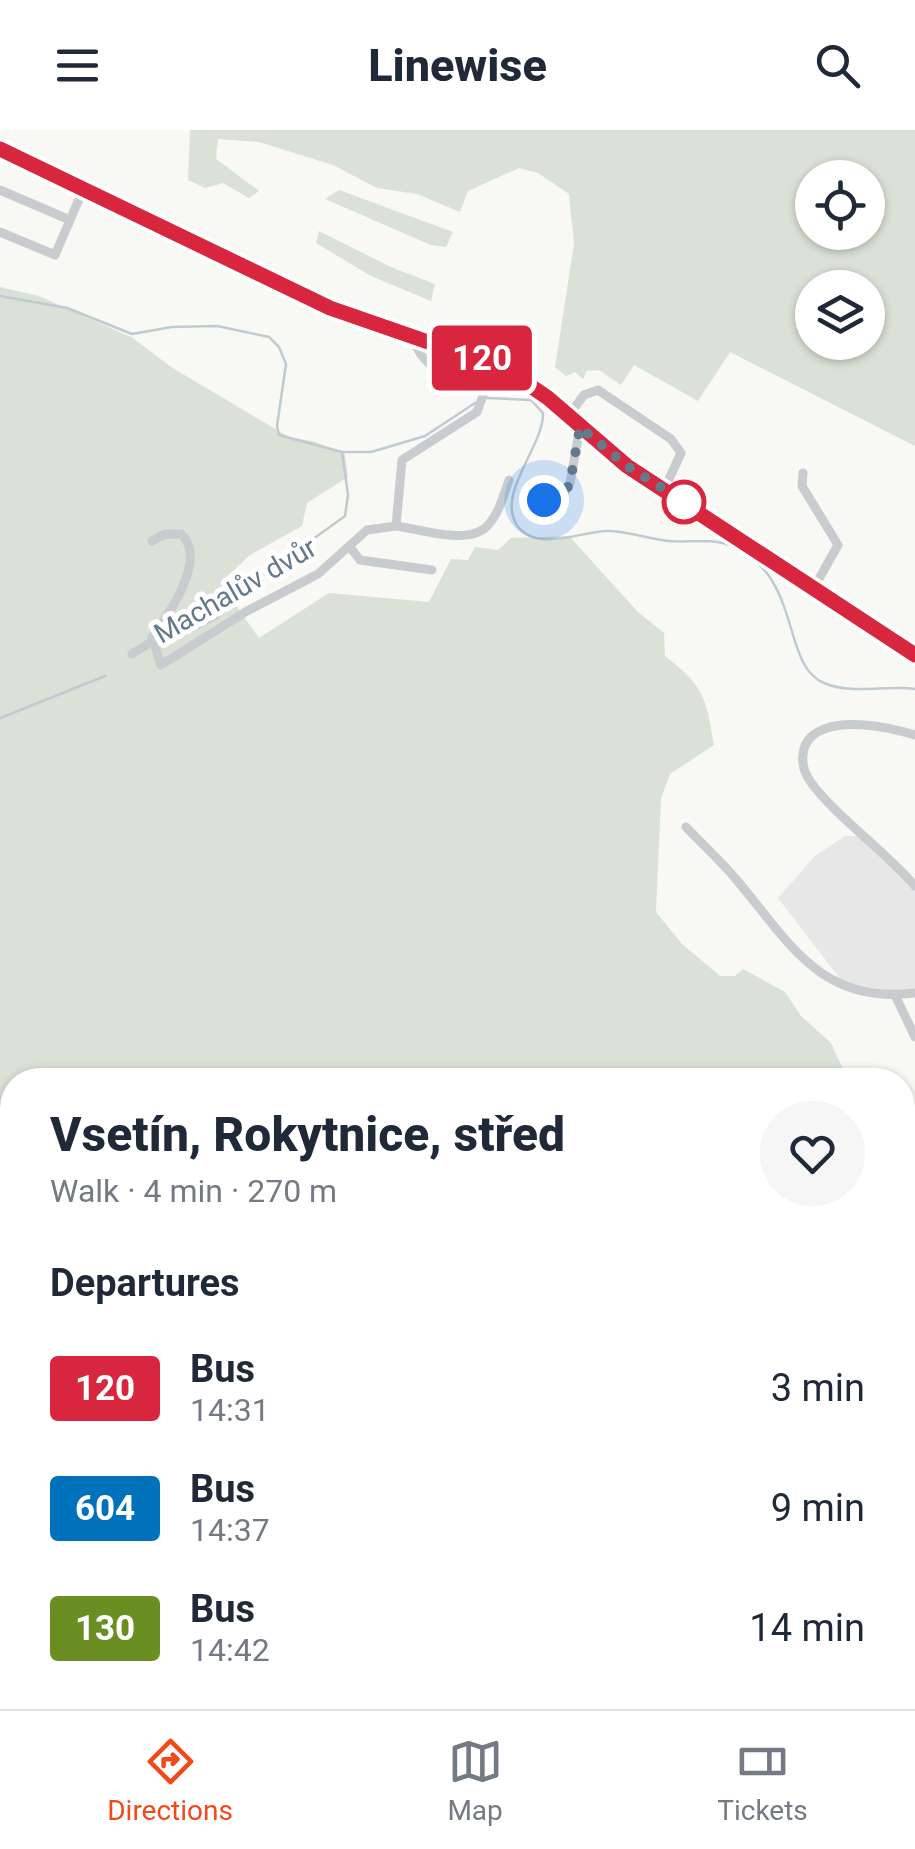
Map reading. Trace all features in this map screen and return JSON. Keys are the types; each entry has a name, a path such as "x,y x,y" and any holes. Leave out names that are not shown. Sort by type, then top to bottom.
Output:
{"main road":[{"path":"1,152 330,308 480,357 528,382 664,490 915,655"}],"street":[{"path":"0,190 70,220"},
{"path":"0,232 55,255 83,190"},
{"path":"415,337 419,352 448,375 485,395"},
{"path":"510,480 491,523 481,532 450,534 396,526 402,460 485,395 528,382"},
{"path":"568,416 584,394 598,390 672,439 682,453 664,490"},
{"path":"557,506 570,483 580,427"},
{"path":"802,474 802,486 838,545 815,586"},
{"path":"525,502 540,500 566,512"},
{"name":"Machalův dvůr","path":"151,642 161,666 247,610 318,574 367,530 396,526"},
{"name":"Machalův dvůr","path":"132,654 151,642 170,614 192,555 190,541 182,534 165,534 152,541"},
{"name":"Machalův dvůr","path":"349,546 360,560 432,570"},
{"path":"915,736 839,726 820,730 806,740 802,751 810,781 915,886"},
{"path":"686,827 734,876 790,950 837,983 866,993 915,993"},
{"path":"896,995 915,1037"}],"shaded area":[{"path":"190,130 915,130 915,446 730,352 698,401 634,365 621,385 599,370 587,371 583,379 575,372 566,376 555,367 574,244 569,194 538,173 519,168 468,191 460,212 417,194 377,188 333,165 259,142 218,139 216,159 259,191 249,198 223,183 205,188 188,180"},
{"path":"339,190 453,232 446,247 431,245 325,199"},
{"path":"319,231 435,284 431,301 371,276 316,243"},
{"path":"0,287 39,296 133,338 171,367 289,437 316,442 345,454 348,477 307,503 302,526 250,555 220,583 259,638 329,593 429,602 451,559 468,560 475,547 498,550 511,538 569,536 638,612 664,633 665,656 696,685 708,715 714,745 670,774 661,798 656,912 682,944 720,976 735,976 743,969 785,992 801,1016 831,1043 842,1068 0,1068"},
{"path":"845,836 858,836 915,886 915,991 870,990 841,980 778,898 815,856"}],"waterway":[{"path":"0,296 67,308 132,334 172,327 217,326 269,337 279,347 286,364 279,435 342,452 371,452 425,436 475,403"},
{"path":"487,398 531,400 543,413 512,501 519,528 528,535 562,539 615,531 668,541 729,545 753,558 769,576 810,673 834,687 915,689"},
{"path":"161,647 217,618 252,583 345,516 348,495 342,452"},
{"path":"0,718 105,676"}],"bus line":[{"name":"120","path":"0,149 330,308 506,369 548,398 627,466 782,564 915,655"}],"route":[{"path":"544,500 557,506 568,488 580,427 627,466 694,508 684,502"}]}
